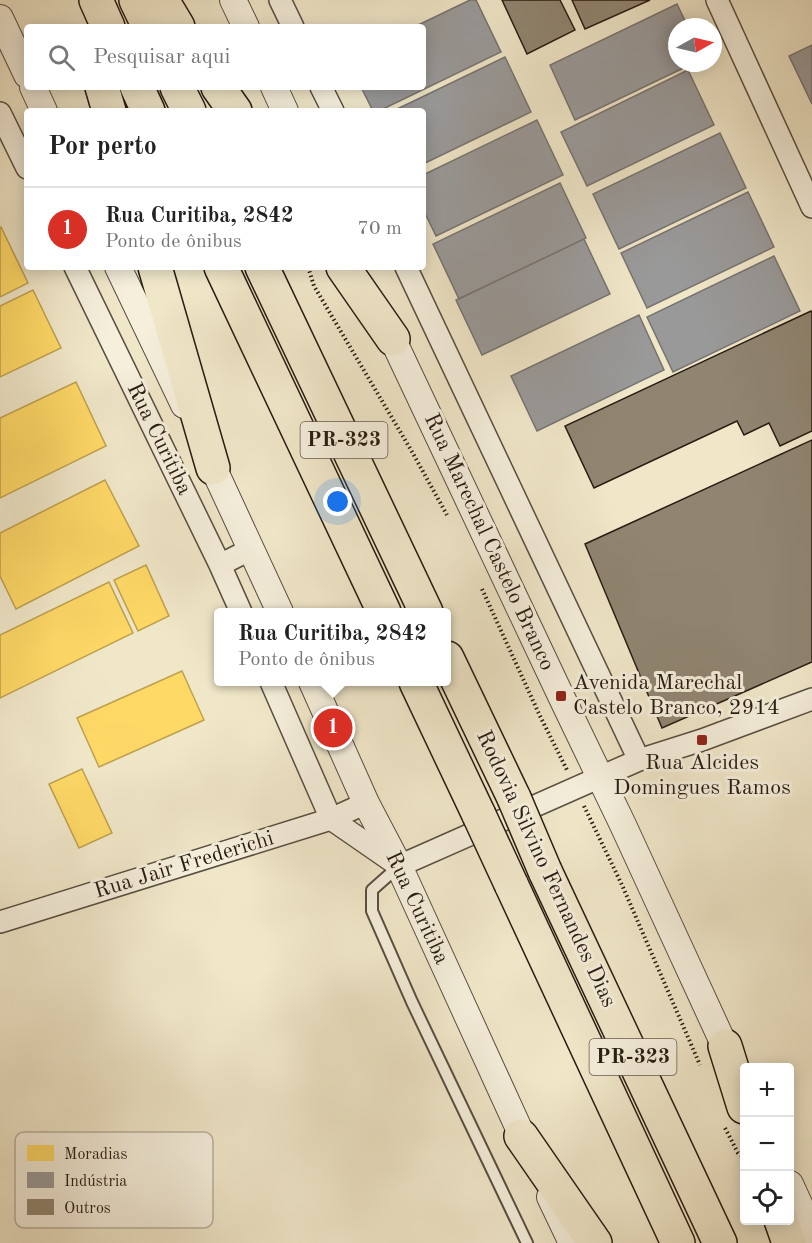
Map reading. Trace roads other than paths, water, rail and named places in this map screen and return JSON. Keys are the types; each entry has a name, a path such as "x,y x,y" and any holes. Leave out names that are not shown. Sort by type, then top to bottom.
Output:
{"highway":[{"path":"73,0 82,24"},
{"path":"96,0 107,24"},
{"path":"136,0 148,24"},
{"path":"162,0 176,24"},
{"path":"103,90 108,108"},
{"path":"138,90 147,108"},
{"path":"178,90 188,108"},
{"path":"220,90 233,108"},
{"path":"156,270 213,468"},
{"name":"PR-323","path":"222,270 382,608"},
{"name":"PR-323","path":"263,270 424,608"},
{"path":"345,270 393,339"},
{"name":"Rodovia Silvino Fernandes Dias","path":"451,665 720,1243"},
{"name":"Rodovia Silvino Fernandes Dias","path":"418,686 678,1243"},
{"path":"712,1056 734,1116"},
{"path":"521,1136 595,1243"},
{"path":"782,1225 789,1243"}],"street":[{"path":"233,0 245,24"},
{"path":"280,0 292,24"},
{"path":"717,0 812,207"},
{"path":"0,18 24,69"},
{"path":"34,90 43,108"},
{"path":"275,90 284,108"},
{"path":"322,90 332,108"},
{"path":"0,113 24,162"},
{"name":"Rua Curitiba","path":"76,270 239,608"},
{"name":"Rua Curitiba","path":"119,270 278,608"},
{"name":"Rua Marechal Castelo Branco","path":"360,270 600,777 712,1056 740,1084"},
{"name":"Rua Marechal Castelo Branco","path":"407,270 639,760"},
{"path":"220,565 251,549"},
{"path":"273,686 332,819 399,866 639,760 702,740 812,699"},
{"name":"Rua Curitiba","path":"314,686 366,803 399,866 572,1243"},
{"name":"Rua Jair Frederichi","path":"0,922 332,819 366,803"},
{"path":"794,1194 812,1232"}],"lane":[{"path":"399,866 372,890 372,911 412,1002 527,1243"}],"place":[{"name":"Avenida Marechal Castelo Branco, 2914","path":"561,696"},
{"name":"Rua Curitiba, 2842","path":"333,728"},
{"name":"Rua Alcides Domingues Ramos","path":"702,740"}]}
